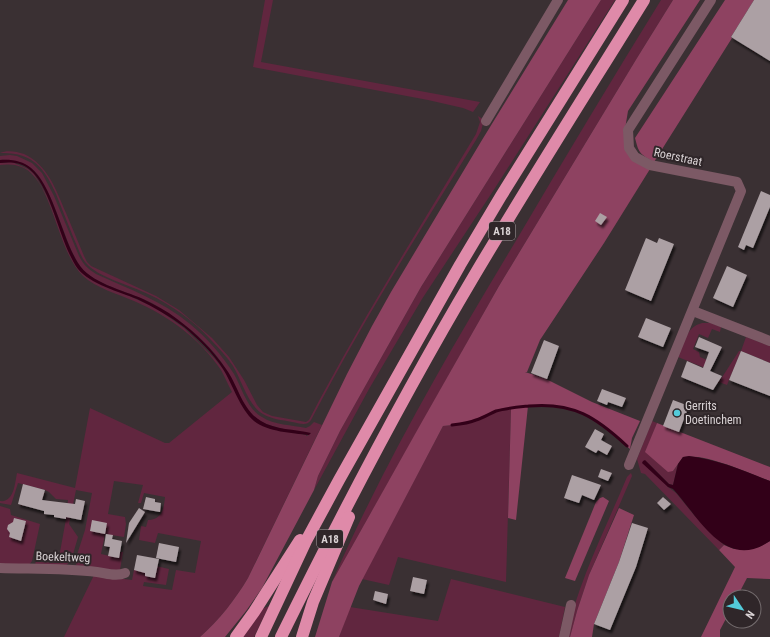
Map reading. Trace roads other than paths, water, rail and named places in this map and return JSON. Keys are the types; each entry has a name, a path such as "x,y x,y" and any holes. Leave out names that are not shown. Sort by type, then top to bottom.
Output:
{"highway":[{"name":"A18","path":"260,637 306,541 338,480 467,252 623,0"},
{"name":"A18","path":"281,637 337,524 381,442 474,277 644,0"},
{"name":"A18","path":"302,637 313,602 381,442"},
{"name":"A18","path":"236,637 254,612 338,480"}],"street":[{"path":"486,121 558,0"},
{"name":"Roerstraat","path":"630,466 741,190 737,182 650,165 635,157 630,148 628,130 711,0"},
{"path":"693,311 770,340"},
{"name":"Boekeltweg","path":"0,568 70,570 118,575 125,573"},
{"path":"564,637 571,605"}],"waterway":[{"path":"452,425 471,422 504,409 545,405 559,406 571,409 594,420 605,427 627,446"}],"place":[{"name":"Gerrits Doetinchem","path":"677,413"}]}
